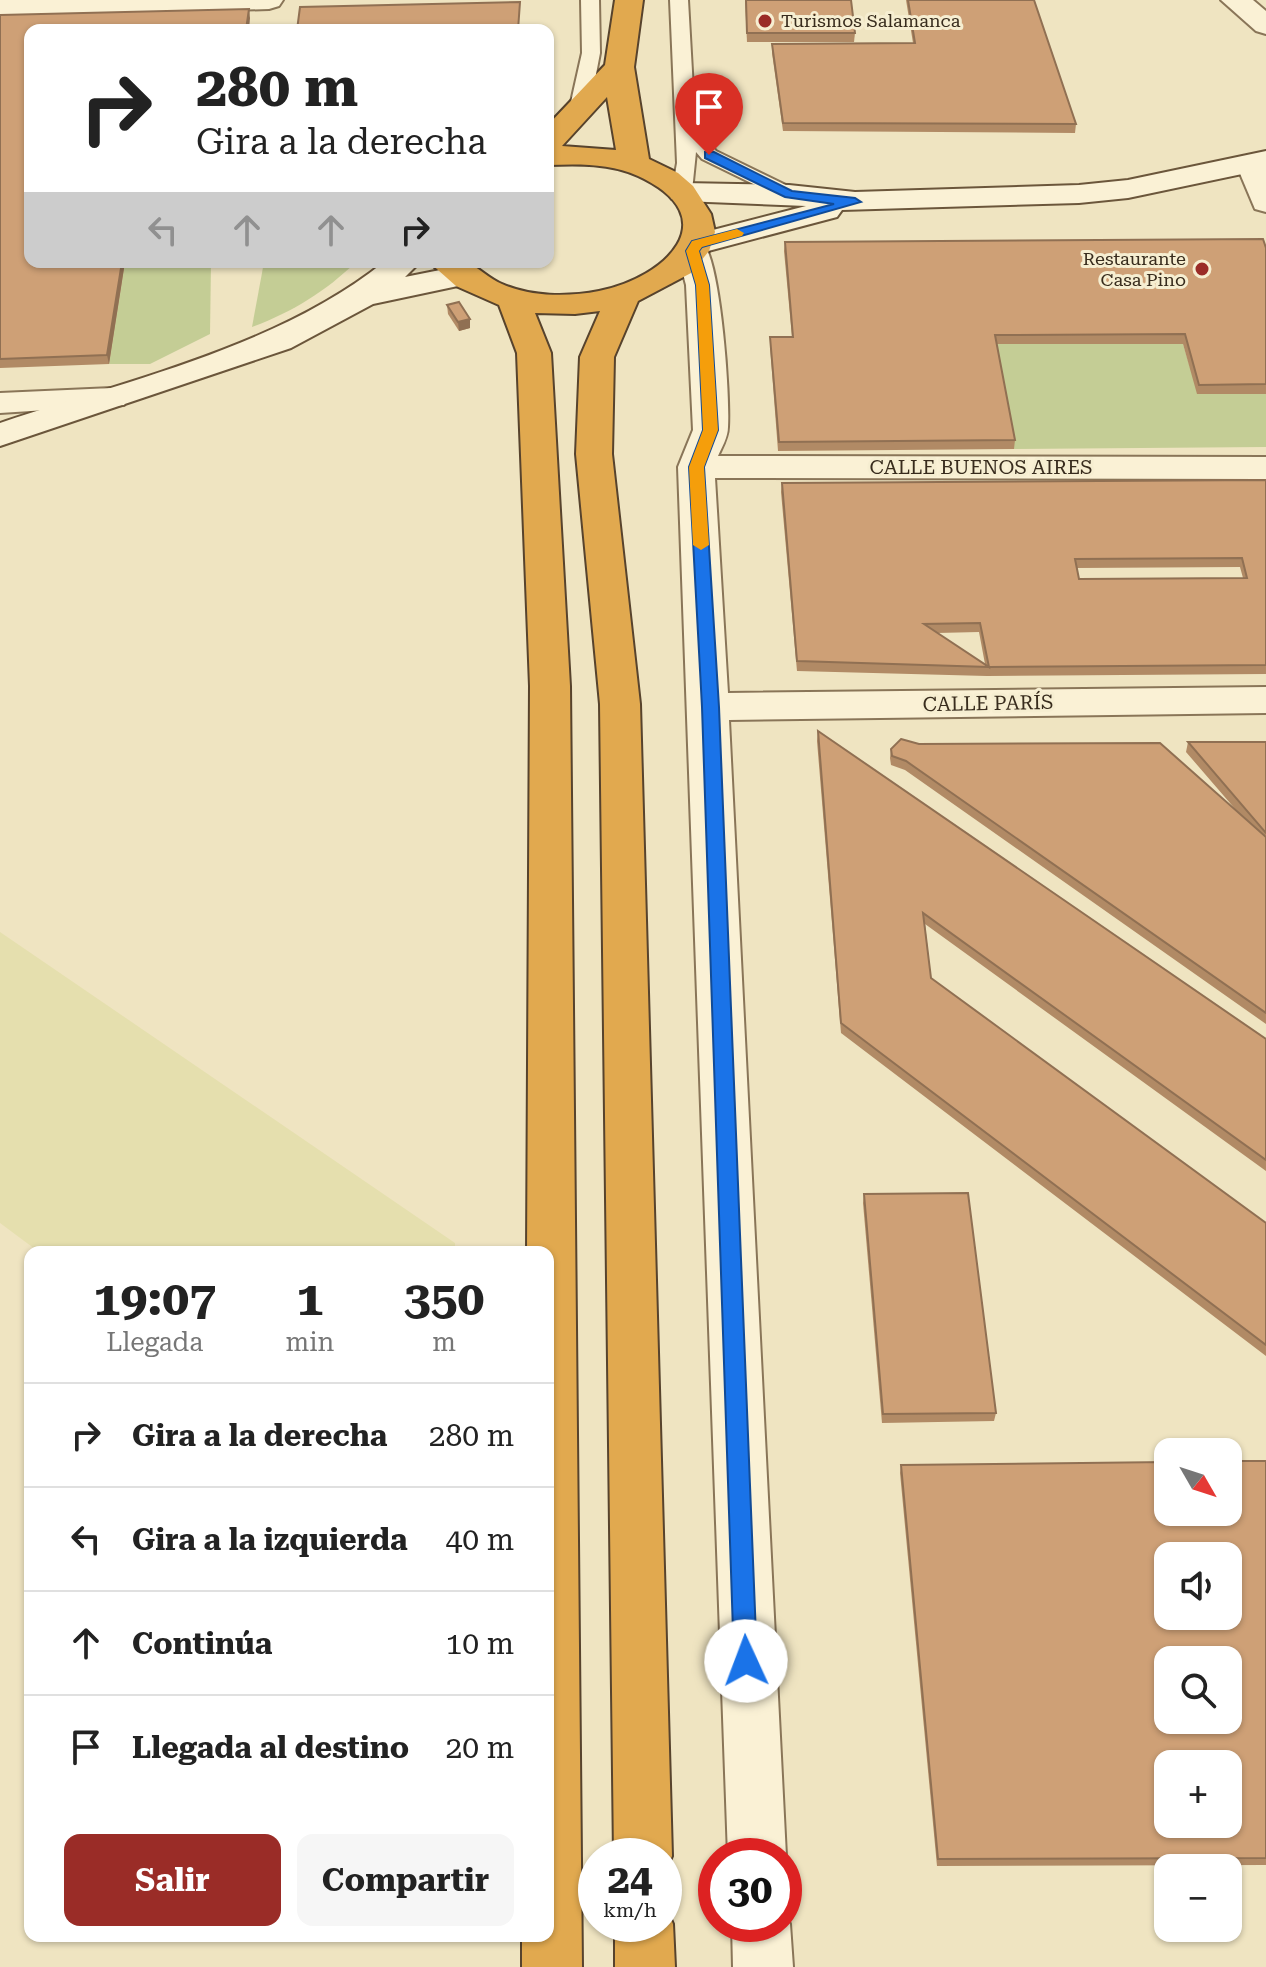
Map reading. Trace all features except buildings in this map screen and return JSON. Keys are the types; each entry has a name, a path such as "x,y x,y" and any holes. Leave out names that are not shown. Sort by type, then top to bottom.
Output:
{"highway":[{"path":"629,0 619,67 635,164"},
{"path":"554,137 619,67"},
{"path":"452,269 513,299 576,305 624,295 666,276 695,248 697,218 683,191 668,179 635,164 598,156 554,156"},
{"path":"624,295 597,357 594,454 620,704 643,1838"},
{"path":"513,299 534,353 550,686 551,1246"},
{"path":"552,1942 552,1967"},
{"path":"644,1942 645,1967"}],"street":[{"path":"0,7 270,0 268,24"},
{"path":"1235,0 1266,25"},
{"path":"683,191 789,194 855,202 1103,192 1259,162 1266,202"},
{"path":"756,1838 746,1661 710,707 696,467 711,430 702,285 695,248 855,202"},
{"path":"0,435 279,341 361,297 397,268"},
{"path":"361,297 452,269"},
{"path":"0,403 112,398"},
{"name":"CALLE BUENOS AIRES","path":"696,467 1266,468"},
{"name":"CALLE PARÍS","path":"710,707 1266,700"},
{"path":"762,1942 763,1967"}],"lane":[{"path":"579,111 591,53 590,0"},
{"path":"679,0 687,163 683,191"},
{"path":"686,127 709,155 789,194"}],"shaded area":[{"path":"0,932 455,1243 455,1246 31,1246 0,1223"}],"green space":[{"path":"124,268 211,268 210,334 150,364 109,364"},
{"path":"263,268 349,268 307,300 252,327"},
{"path":"994,344 1183,344 1198,394 1266,394 1266,447 1014,449"}],"slow traffic":[{"path":"701,545 696,467 711,430 702,285 693,251 697,244 737,233"}],"place":[{"name":"Turismos Salamanca","path":"765,21"},
{"name":"Restaurante Casa Pino","path":"1202,269"}],"route":[{"path":"709,155 789,194 855,202 697,244 693,251 702,285 711,430 696,467 710,707 746,1661"}]}
